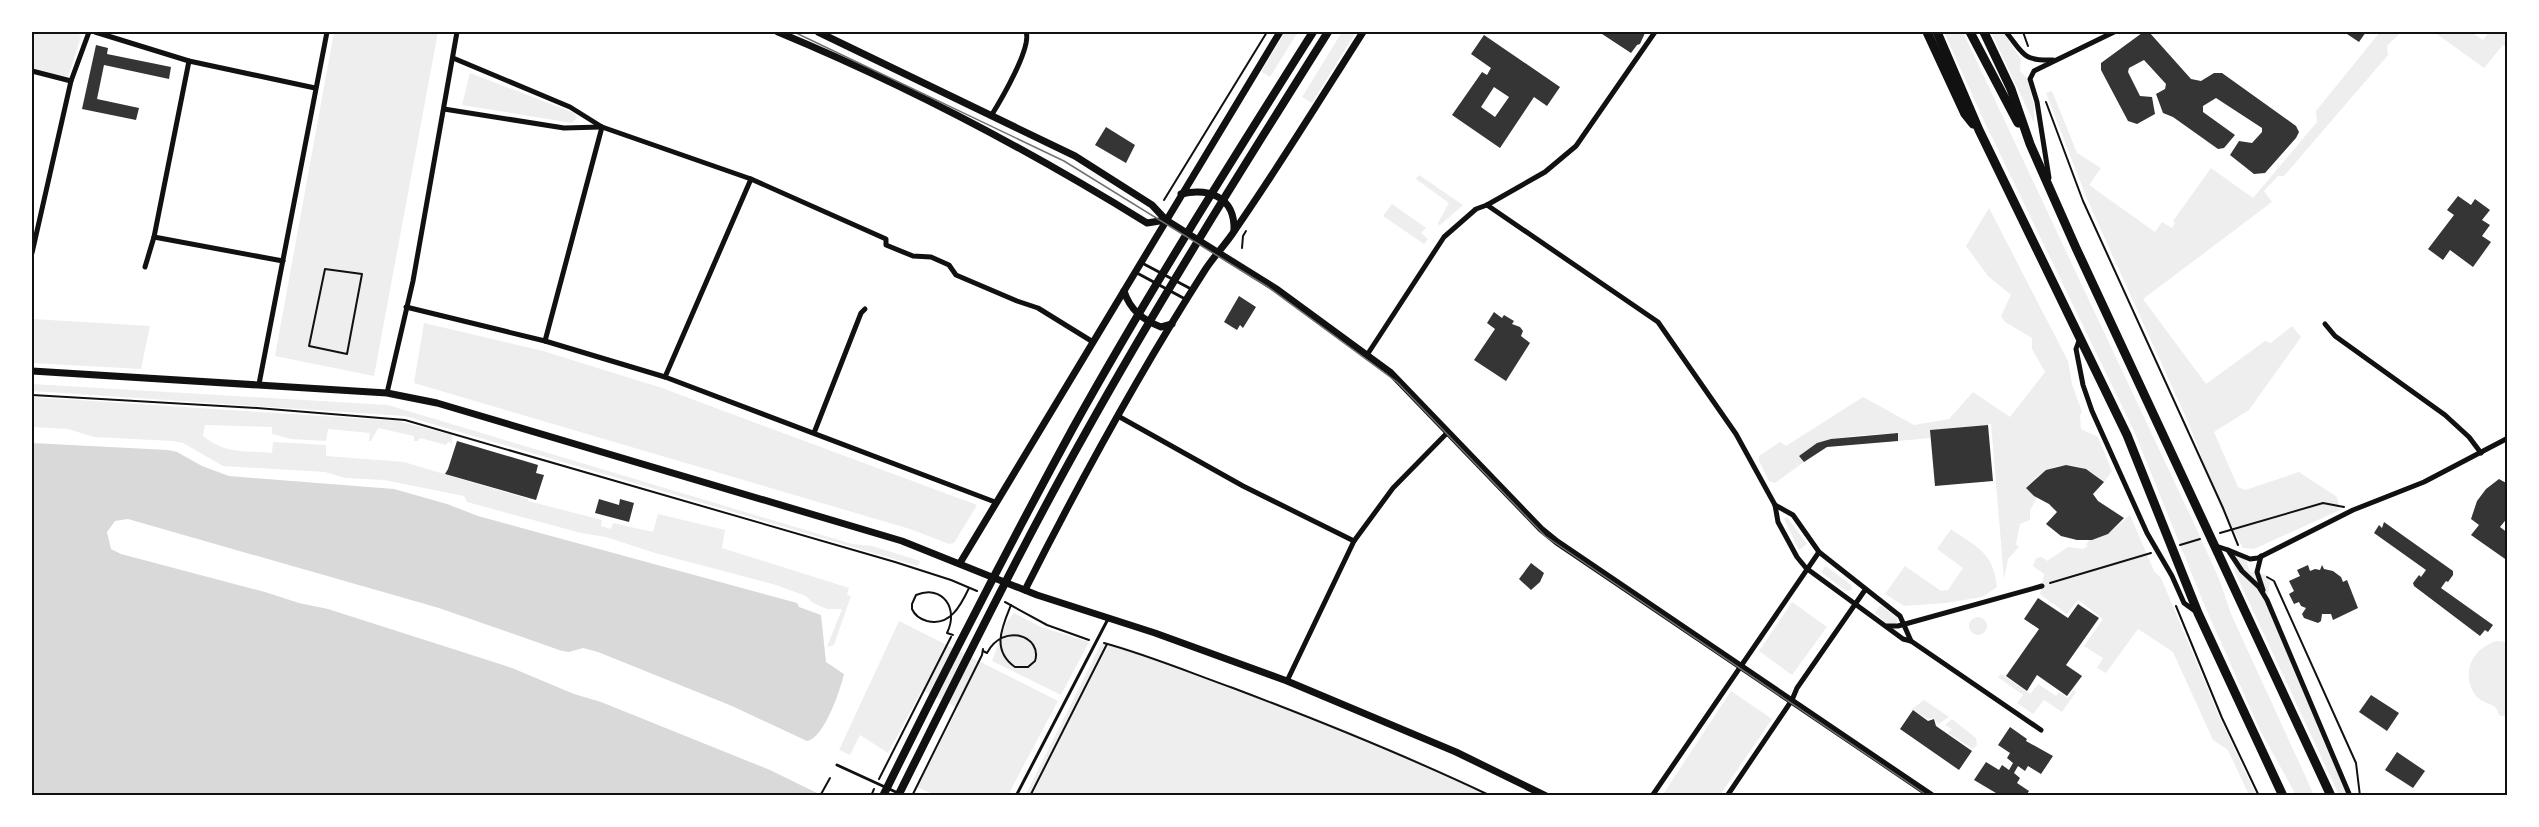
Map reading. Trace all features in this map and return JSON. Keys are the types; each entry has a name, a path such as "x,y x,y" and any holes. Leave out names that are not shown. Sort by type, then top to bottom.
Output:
{"highway":[{"path":"1927,32 1965,114 1979,130"},
{"path":"1937,32 1979,130 2127,435 2198,613 2283,795"},
{"path":"1970,32 2001,94 2030,144"},
{"path":"1984,32 2011,89 2030,144 2050,190 2331,795"}],"main road":[{"path":"883,795 1074,427 1149,297 1313,32"},
{"path":"900,795 973,646 1084,435 1154,313 1328,32"}],"street":[{"path":"32,253 71,81 89,32"},
{"path":"95,32 189,61 315,88"},
{"path":"259,384 327,32"},
{"path":"387,393 406,307 457,32"},
{"path":"778,32 991,131 1147,223 1166,220"},
{"path":"818,32 1075,156 1152,205 1166,220 1278,290 1367,355 1412,392 1541,529 1932,795"},
{"path":"991,116 1014,73 1028,36 1026,32"},
{"path":"960,563 1280,32"},
{"path":"1025,590 1118,416 1172,324 1363,32"},
{"path":"1367,355 1444,237 1476,209 1545,172 1576,146 1655,32"},
{"path":"2006,32 2026,58 2035,61 2058,60"},
{"path":"2050,190 2037,102 2030,79 2034,71 2114,32"},
{"path":"453,58 570,107 602,127 751,179 886,239 886,245 913,256 931,257 949,265 956,275 1017,302 1038,308 1093,342"},
{"path":"146,267 189,61"},
{"path":"32,71 71,81"},
{"path":"444,109 564,128 602,127"},
{"path":"545,341 602,127"},
{"path":"665,377 751,179"},
{"path":"1181,195 1203,191 1224,200 1232,212 1234,232"},
{"path":"1487,205 1658,322 1732,429 1776,505 1778,522 1797,557 1806,568 1903,639 1911,641 2042,730"},
{"path":"154,237 283,261"},
{"path":"1124,291 1134,311 1161,327 1172,324"},
{"path":"406,307 545,341 665,377 995,502"},
{"path":"814,433 861,313 865,309"},
{"path":"2325,324 2336,336 2445,415 2469,437 2481,453"},
{"path":"2081,337 2076,349 2087,398 2147,533 2172,576 2184,603 2198,613"},
{"path":"32,371 387,393 437,403 862,528 960,563 1025,590 1287,681 1456,752 1546,795"},
{"path":"1118,416 1243,486 1354,541"},
{"path":"1287,681 1354,541 1393,488 1448,432"},
{"path":"2215,546 2246,558 2261,556 2353,510 2424,482 2508,438"},
{"path":"1776,505 1793,515 1819,552 1900,616 1911,641"},
{"path":"2228,550 2242,572 2259,587 2267,600"},
{"path":"1652,795 1819,552"},
{"path":"2261,556 2258,572 2267,600 2350,795"},
{"path":"1885,626 1905,623 2042,586"},
{"path":"1727,795 1865,590"}],"lane":[{"path":"1142,263 1193,290"},
{"path":"1136,272 1187,300"},
{"path":"1016,795 1109,618"},
{"path":"837,765 900,795"}],"path":[{"path":"1164,200 1268,32"},
{"path":"2023,32 2028,42 2027,53"},
{"path":"2042,95 2083,201 2223,508 2236,543 2246,558"},
{"path":"326,269 362,274 347,354 309,346 326,269"},
{"path":"32,395 369,415 405,420 896,562 969,588 958,610 949,618 932,622 919,618 912,609 913,600 916,596 927,593 945,600 953,616 947,633 952,635 871,795"},
{"path":"2217,534 2323,503 2346,507"},
{"path":"2147,533 2145,545 2153,562"},
{"path":"2173,547 2206,537"},
{"path":"2042,586 2150,554"},
{"path":"2258,572 2274,581 2356,763 2360,795"},
{"path":"2172,597 2222,718 2259,795"},
{"path":"912,795 982,655 982,650 987,653 998,638 1009,634 1017,635 1029,641 1035,649 1035,661 1028,667 1015,667 1004,656 1000,642 1011,605 1047,625 1262,699 1491,795"},
{"path":"1030,795 1107,644"},
{"path":"820,795 830,778"}],"shaded area":[{"path":"32,32 77,32 81,37 68,77 32,69"},
{"path":"334,32 438,32 374,376 275,356"},
{"path":"1285,32 1298,32 1270,77 1261,72"},
{"path":"1342,32 1356,32 1312,103 1302,97"},
{"path":"1944,32 1963,32 2197,530 2220,581 2231,614 2314,795 2296,795 2261,732 2206,609 2134,431 1985,123"},
{"path":"1991,32 2003,32 2021,59 2020,71 2027,78 2034,105 2034,123"},
{"path":"2380,32 2401,32 2387,46 2388,55 2284,176 2278,176 2264,191 2272,202 2143,299 2206,384 2265,341 2271,343 2292,326 2301,337 2249,410 2214,432 2238,487 2245,490 2299,472 2337,497 2340,510 2254,549 2243,548 2221,508 2189,424 2087,199 2046,93 2052,91 2077,153 2101,168 2089,185 2155,232 2162,222 2172,228 2175,223 2173,221 2211,168 2253,198 2317,122 2316,111"},
{"path":"2434,32 2471,32 2483,40 2489,32 2507,32 2507,48 2503,45 2484,68"},
{"path":"470,73 574,113 577,118 572,123 462,105"},
{"path":"1419,175 1463,205 1439,226 1438,223 1449,203 1416,179"},
{"path":"1392,204 1426,228 1421,233 1428,239 1424,244 1383,216"},
{"path":"1989,208 2068,361 2072,384 2082,412 2080,415 2081,429 2098,437 2112,471 2104,482 2083,469 2063,466 2044,472 2026,488 2037,498 2030,510 2030,520 2020,524 2016,544 2019,547 2008,559 2004,579 1991,423 1931,430 1931,438 1898,441 1897,433 1835,439 1799,456 1804,462 1775,483 1769,481 1759,461 1759,456 1780,442 1786,446 1863,397 1914,425 1949,419 1973,392 2010,417 2045,372 2032,349 2032,338 2005,322 2001,316 2011,295 1988,276 1966,246"},
{"path":"32,319 150,326 141,369 32,363"},
{"path":"424,323 543,351 662,388 977,505 954,543 949,544 910,529 414,383"},
{"path":"32,384 388,405 852,544 872,546 920,561 918,566 405,416 32,391"},
{"path":"32,397 398,421 452,435 452,443 448,442 446,445 420,438 414,441 414,436 378,428 371,441 369,441 370,433 328,429 326,441 291,439 272,434 272,427 205,425 203,436 220,446 236,451 272,453 273,442 326,445 326,456 404,462 528,499 528,501 602,520 601,526 611,529 613,523 653,532 658,514 725,530 722,548 849,588 847,595 851,596 834,645 827,647 842,609 827,609 813,603 806,596 776,585 655,553 606,537 581,533 467,502 464,496 384,480 345,478 325,472 223,466 183,443 173,441 94,437 68,429 32,427"},
{"path":"32,443 168,450 229,476 394,489 447,504 478,516 797,603 799,607 821,615 826,662 844,674 825,723 813,738 807,741 732,706 598,652 583,648 569,652 562,651 439,608 128,519 115,521 107,532 111,549 121,554 328,609 512,668 770,770 821,795 32,796"},
{"path":"2130,515 2154,571 2161,578 2220,718 2256,795 2249,795 2228,750 2213,740 2173,652 2138,629 2106,673 2097,668 2103,658 2084,646 2103,619 2078,600 2067,614 2040,594 2044,574 2033,566 2036,558 2042,557 2047,561 2068,547 2083,549 2088,546 2086,545 2089,540 2108,534"},
{"path":"1787,517 1807,544 1799,550 1784,519"},
{"path":"1951,529 1976,546 1988,558 1997,587 1982,597 1946,603 1904,606 1885,594 1905,566 1941,591 1948,590 1963,568 1937,549"},
{"path":"2236,556 2246,560 2250,572 2267,575 2270,582 2265,602 2348,795 2339,795 2235,572 2233,562"},
{"path":"1824,567 1851,585 1852,590 1846,591 1822,573"},
{"path":"1792,602 1827,627 1792,675 1759,651"},
{"path":"1879,606 1897,618 1898,621 1894,626 1890,626 1875,613"},
{"path":"1014,613 1041,627 1089,642 1061,695 992,661 1006,623"},
{"path":"1978,617 1984,620 1987,626 1984,632 1978,635 1972,632 1969,626 1972,620"},
{"path":"899,621 1058,701 1008,795 935,795 917,787 958,708 922,690 888,753 860,735 850,755 839,750"},
{"path":"2497,641 2507,642 2507,716 2500,716 2495,707 2476,696 2469,679 2471,662 2475,655 2488,644"},
{"path":"1102,642 1201,675 1348,731 1491,795 1025,796"},
{"path":"2001,674 2030,694 2038,684 2056,696 2059,692 2068,698 2073,690 2076,692 2062,712 2044,700 2033,714 2017,703 2023,695 1998,677"},
{"path":"1731,691 1772,719 1720,795 1668,795 1664,793"},
{"path":"1924,700 1949,717 1938,724 1934,718 1928,719 1912,709"},
{"path":"1952,719 1976,738 1977,745 1973,749 1948,733 1952,729 1945,725"}],"building":[{"path":"1599,32 1645,33 1640,44 1631,53"},
{"path":"2149,32 2191,79 2201,81 2214,73 2222,73 2296,126 2299,132 2296,138 2265,173 2254,174 2230,155 2239,141 2252,143 2262,132 2262,128 2216,98 2203,106 2203,112 2235,135 2224,148 2218,149 2173,117 2163,113 2156,94 2165,89 2166,84 2144,60 2129,68 2128,72 2140,96 2152,97 2155,114 2137,124 2128,121 2101,70 2101,63 2142,33"},
{"path":"2344,32 2366,32 2359,42"},
{"path":"1484,35 1560,87 1547,106 1534,97 1500,148 1452,115 1482,72 1487,75 1491,68 1471,54","holes":["1494,87 1509,97 1495,117 1481,107"]},
{"path":"96,45 108,48 107,54 171,67 169,79 104,65 97,99 139,108 136,120 82,109"},
{"path":"1106,127 1135,145 1126,163 1095,145"},
{"path":"2458,196 2471,205 2475,199 2490,210 2482,220 2490,225 2482,236 2491,242 2473,267 2450,250 2443,260 2428,249 2454,215 2447,210"},
{"path":"1239,296 1256,307 1243,328 1240,325 1237,330 1224,322"},
{"path":"1494,312 1502,318 1504,315 1514,321 1512,324 1520,327 1523,331 1521,336 1530,343 1506,381 1474,360 1495,329 1487,323"},
{"path":"1988,425 1993,481 1935,486 1930,430"},
{"path":"1898,433 1898,441 1827,447 1804,462 1799,456 1817,443 1831,439"},
{"path":"457,441 538,465 536,473 544,475 536,500 445,474"},
{"path":"2066,465 2086,469 2104,482 2093,494 2098,501 2124,518 2108,534 2092,540 2077,540 2061,536 2046,524 2057,512 2026,488 2046,470"},
{"path":"2499,479 2508,484 2508,517 2500,527 2508,533 2508,561 2471,535 2479,525 2471,519 2477,501 2486,489"},
{"path":"599,499 619,505 620,499 634,503 629,522 595,513"},
{"path":"2384,522 2453,571 2453,575 2441,588 2493,625 2488,632 2485,630 2480,636 2414,586 2413,583 2419,575 2421,577 2426,570 2374,533 2379,525 2382,528"},
{"path":"1531,563 1544,573 1540,582 1531,590 1519,579"},
{"path":"2308,565 2310,571 2320,570 2322,565 2324,569 2333,571 2341,577 2343,582 2347,580 2358,608 2333,620 2331,614 2322,614 2321,621 2318,623 2304,618 2302,614 2306,608 2299,602 2294,604 2289,594 2294,591 2289,581 2300,576 2297,570"},
{"path":"2038,598 2068,618 2078,604 2099,618 2066,665 2082,676 2067,696 2037,675 2027,691 2006,676 2039,629 2024,619"},
{"path":"2371,695 2399,713 2387,731 2359,712"},
{"path":"1913,710 1928,721 1934,719 1936,726 1972,751 1959,770 1900,729"},
{"path":"2010,727 2027,739 2026,741 2053,756 2041,774 2028,766 2025,771 2018,766 2014,773 2020,778 2017,783 2029,791 2026,796 2001,796 1974,780 1986,762 1999,770 2002,765 2009,770 2013,763 2007,758 2010,753 1998,745"},
{"path":"2397,752 2425,771 2413,788 2385,770"}],"tram line":[{"path":"794,32 1064,161 1268,287 1397,382 1545,536 1928,796"}]}
